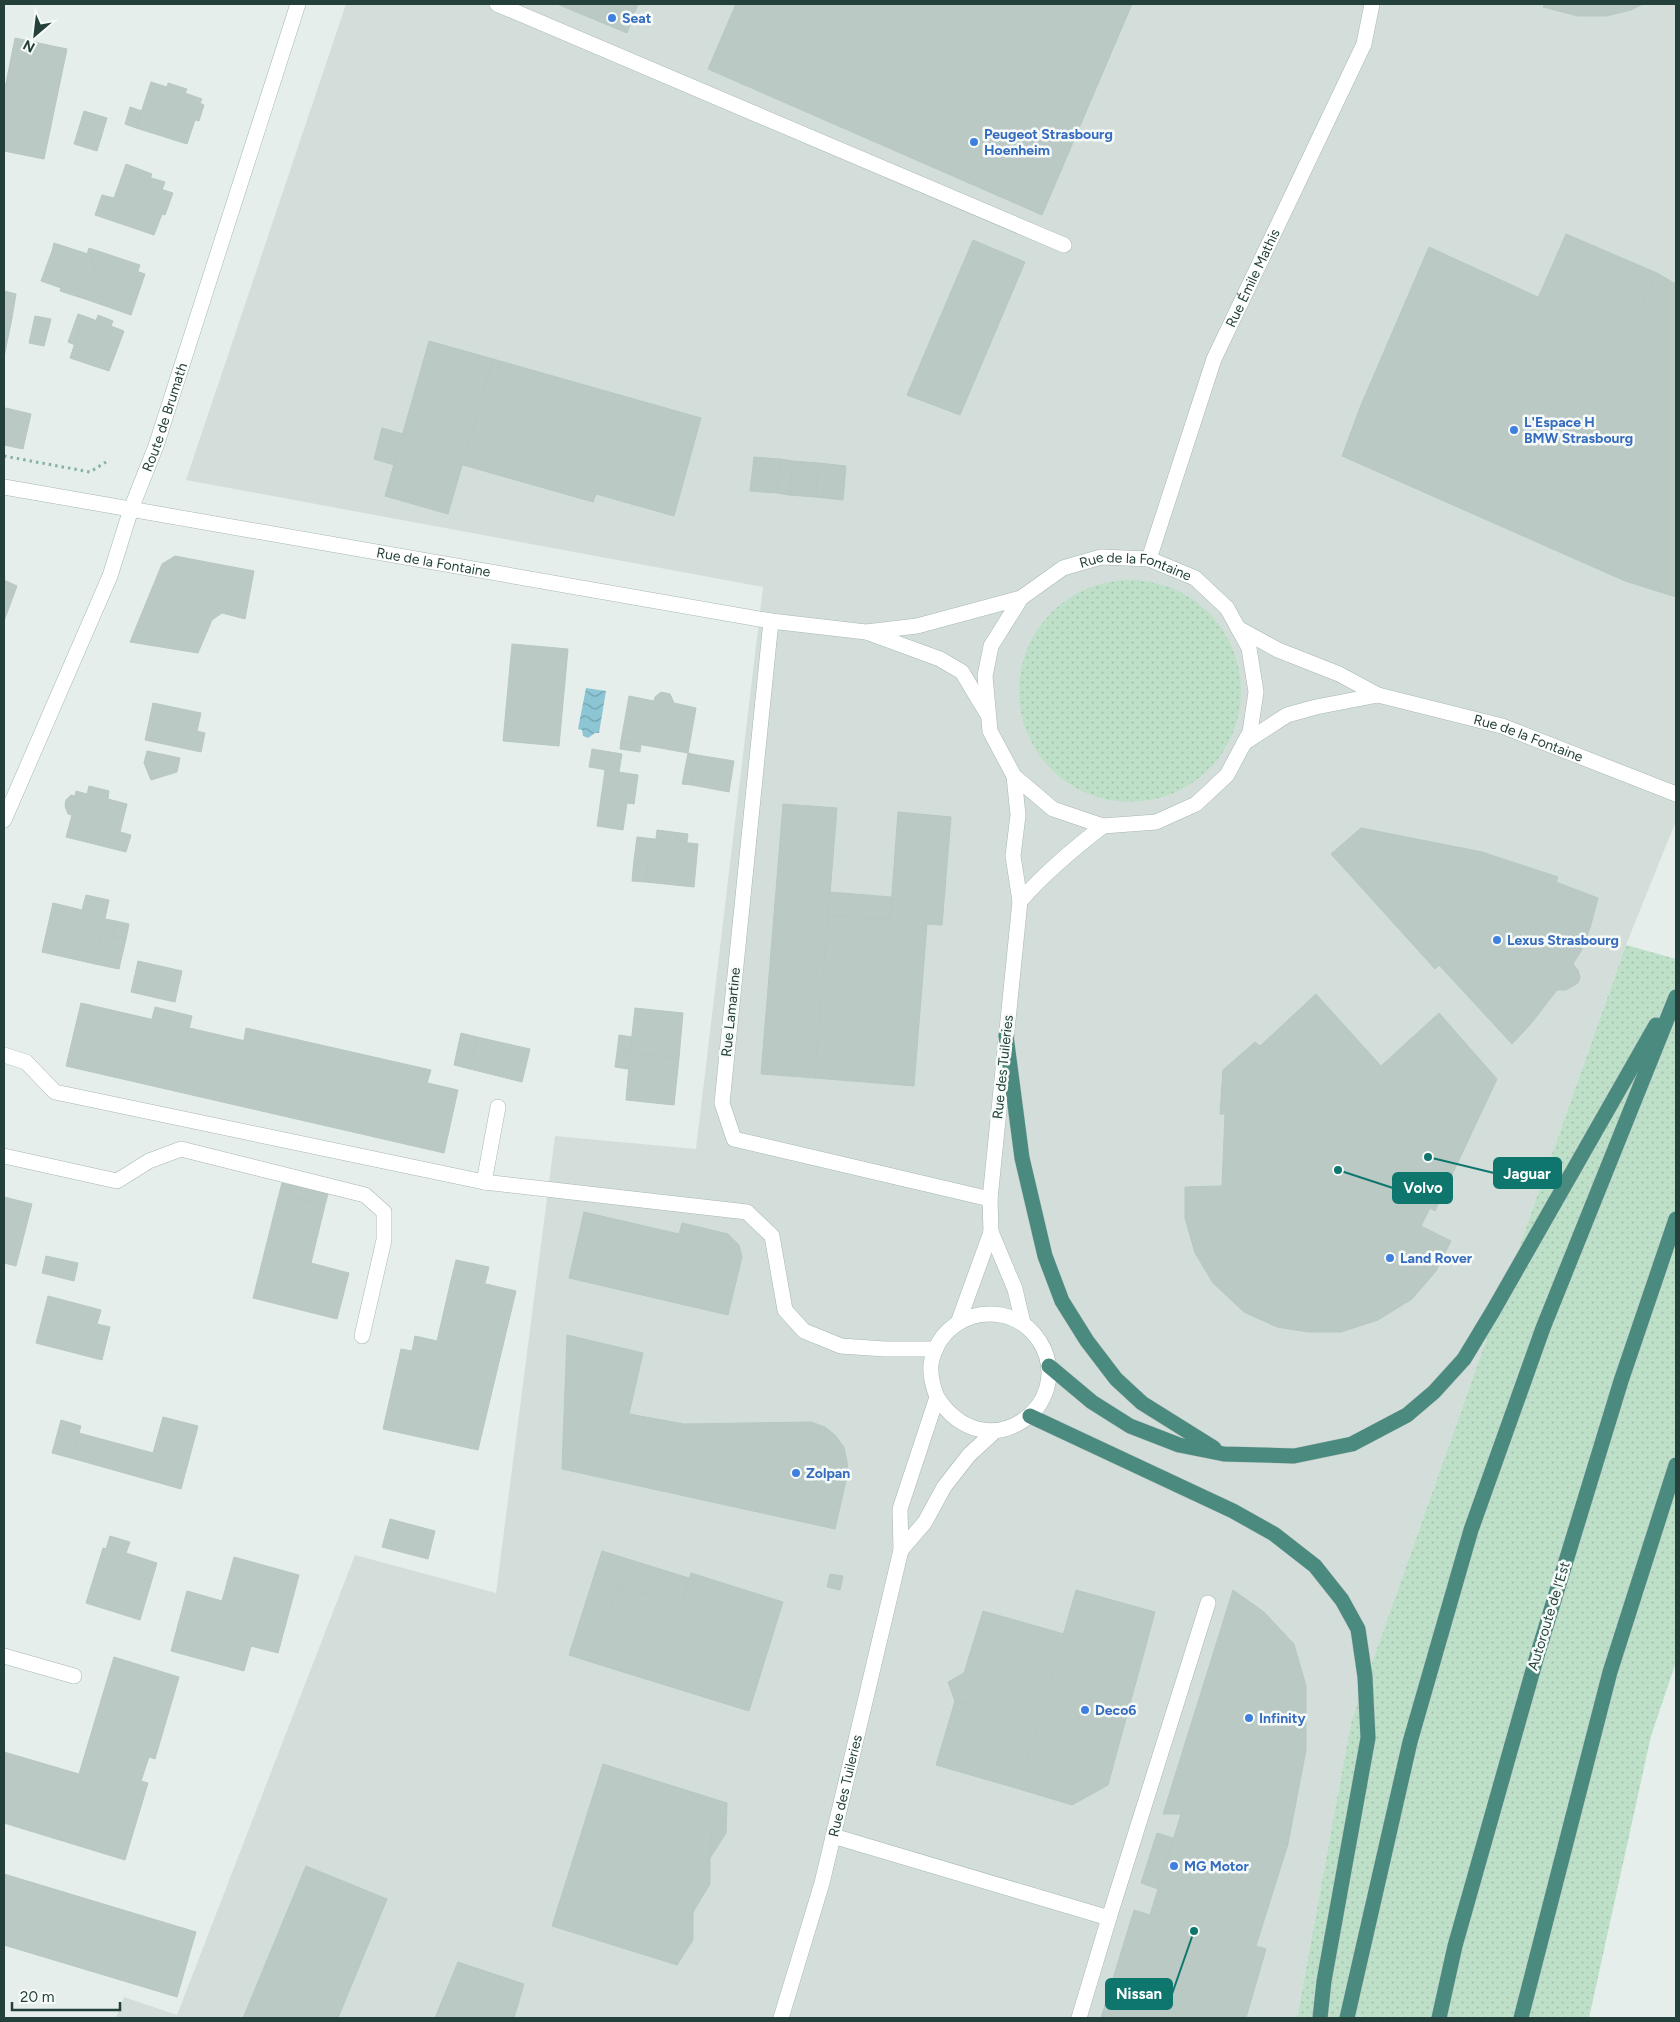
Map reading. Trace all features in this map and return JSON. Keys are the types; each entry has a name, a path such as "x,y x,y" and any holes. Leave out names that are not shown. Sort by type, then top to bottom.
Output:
{"highway":[{"path":"1049,1366 1092,1402 1130,1426 1179,1445 1224,1454 1294,1456 1352,1444 1407,1415 1434,1392 1464,1359 1493,1312 1676,991"},
{"path":"1347,2018 1410,1742 1471,1530 1543,1328 1676,997"},
{"path":"1006,1036 1022,1158 1045,1256 1062,1301 1093,1349 1116,1379 1142,1403 1179,1428 1224,1454"},
{"name":"Autoroute de l’Est","path":"1439,2018 1456,1946 1537,1656 1621,1381 1676,1219"},
{"path":"1030,1416 1233,1511 1274,1534 1315,1566 1342,1600 1358,1629 1365,1677 1368,1738 1324,1981 1320,2018"},
{"path":"1521,2018 1610,1672 1676,1465"}],"street":[{"name":"Route de Brumath","path":"4,820 110,576 131,510 156,446 298,4"},
{"path":"497,4 1064,245"},
{"name":"Rue Émile Mathis","path":"1149,559 1214,359 1364,44 1372,4"},
{"name":"Rue de la Fontaine","path":"4,488 770,621 866,632 940,658 962,672 988,716"},
{"name":"Rue de la Fontaine","path":"866,632 917,626 1021,598 1063,568 1102,557 1149,559 1195,578 1227,608 1249,648 1256,692 1250,732 1227,776 1196,804 1156,822 1103,826 1053,809 1014,776 990,731 984,676 992,646 1021,598"},
{"name":"Rue Lamartine","path":"770,621 722,1103 734,1139 990,1198"},
{"name":"Rue de la Fontaine","path":"1237,627 1278,650 1339,674 1378,695 1502,726 1676,794"},
{"name":"Rue de la Fontaine","path":"1244,743 1287,715 1316,707 1378,695"},
{"name":"Rue des Tuileries","path":"1014,776 1018,816 1013,856 1020,901 990,1198 991,1232 1015,1289 1023,1323"},
{"path":"1020,901 1043,876 1103,826"},
{"path":"4,1055 26,1062 55,1092 484,1182 747,1212 772,1236 785,1310 804,1331 841,1346 885,1349 936,1349"},
{"path":"484,1182 498,1107"},
{"path":"4,1156 118,1182 149,1161 181,1149 365,1195 384,1212 384,1240 362,1336"},
{"name":"Rue des Tuileries","path":"958,1323 991,1232"},
{"name":"Rue des Tuileries","path":"990,1313 1007,1316 1023,1323 1036,1334 1045,1349 1049,1366 1048,1384 1041,1402 1030,1416 1014,1426 995,1431 976,1430 958,1422 946,1411 937,1397 932,1381 931,1365 936,1349 945,1334 958,1323 973,1316 990,1313"},
{"name":"Rue des Tuileries","path":"781,2018 822,1883 901,1550 900,1509 937,1397"},
{"name":"Rue des Tuileries","path":"901,1550 925,1522 944,1487 969,1454 995,1431"},
{"path":"1079,2018 1208,1603"},
{"path":"4,1656 74,1676"},
{"path":"833,1836 1109,1918"}],"path":[{"path":"4,456 90,472 106,462"}],"shaded area":[{"path":"346,4 1676,4 1676,821 1626,945 1351,1722 1297,2018 116,2018 124,1997 177,2015 355,1555 496,1593 555,1136 696,1149 763,587 186,480"}],"green space":[{"path":"1119,580 1141,580 1173,588 1192,598 1209,612 1223,629 1233,648 1239,669 1241,691 1239,713 1233,734 1223,753 1209,770 1192,784 1162,798 1141,802 1119,802 1098,798 1077,789 1059,777 1044,762 1032,744 1023,723 1019,702 1019,680 1023,659 1032,638 1044,620 1059,605 1077,593 1098,584"},
{"path":"1626,945 1676,959 1676,1662 1651,1736 1589,2018 1297,2018 1351,1722"}],"water":[{"path":"586,688 606,691 599,733 595,733 588,738 583,736 582,730 578,729"}],"building":[{"name":"Seat","path":"557,4 638,4 627,33"},
{"name":"Peugeot Strasbourg Hoenheim","path":"736,4 1132,4 1042,215 708,69"},
{"path":"1545,4 1643,4 1631,10 1606,16 1578,16 1543,7"},
{"path":"15,38 67,49 44,159 4,151 4,93"},
{"path":"151,82 167,87 168,83 187,89 185,93 202,99 200,103 204,105 199,121 195,120 187,144 136,128"},
{"path":"130,107 142,111 136,128 125,124"},
{"path":"84,111 107,118 97,151 74,144"},
{"path":"126,164 152,174 148,185 173,193 165,215 162,214 154,235 95,215 102,195 114,198"},
{"path":"151,178 165,182 162,190 148,185"},
{"path":"1566,234 1657,273 1627,338 1538,298"},
{"path":"973,240 1025,262 960,415 907,395"},
{"path":"54,243 94,256 92,264 52,251"},
{"name":"L'Espace H BMW Strasbourg","path":"1429,247 1627,338 1657,273 1676,284 1676,597 1625,581 1342,456 1361,405"},
{"path":"89,248 140,265 138,271 99,259 96,266 92,264 94,256 87,254"},
{"path":"52,251 96,266 85,299 60,291 61,288 41,281"},
{"path":"99,259 145,274 131,315 85,299"},
{"path":"4,291 16,294 12,318 4,317"},
{"path":"78,314 84,316 75,345 68,342"},
{"path":"98,315 113,321 111,326 96,321"},
{"path":"35,316 51,319 44,346 29,343"},
{"path":"84,316 124,331 109,371 70,358"},
{"path":"4,317 12,318 4,357"},
{"path":"429,341 493,359 448,514 385,496"},
{"path":"493,359 701,418 674,516 596,494 593,502 463,465"},
{"path":"6,408 31,414 23,449 4,445"},
{"path":"382,428 403,434 394,465 374,459"},
{"path":"754,457 780,459 777,493 750,491"},
{"path":"780,459 793,461 789,495 777,493"},
{"path":"793,461 819,463 816,497 789,495"},
{"path":"819,463 846,466 843,500 816,497"},
{"path":"175,556 254,571 245,619 222,613 212,620 198,653 130,642 162,564"},
{"path":"4,580 17,586 4,621"},
{"path":"512,644 568,649 559,746 503,741"},
{"path":"661,692 670,694 674,703 696,708 688,753 621,741 629,696 654,701 655,697"},
{"path":"153,703 201,713 197,731 205,733 201,752 145,740"},
{"path":"621,741 641,745 640,752 620,749"},
{"path":"592,749 622,754 619,772 589,767"},
{"path":"147,751 180,758 177,772 151,780 144,763"},
{"path":"688,753 697,755 692,785 682,784"},
{"path":"697,755 734,761 729,792 692,785"},
{"path":"605,770 638,775 634,804 627,803 623,830 597,826"},
{"path":"89,786 109,791 108,799 127,804 120,832 131,835 126,852 66,837 72,815 68,814 65,806 66,800 71,795 75,796 76,791 87,794"},
{"path":"783,804 837,808 815,1078 761,1074"},
{"path":"898,812 951,817 942,925 927,924 914,1086 815,1078 828,915 890,920"},
{"name":"Lexus Strasbourg","path":"1361,828 1482,852 1558,877 1556,882 1598,898 1590,928 1581,951 1573,964 1578,970 1580,977 1578,983 1566,990 1557,990 1530,1025 1512,1044 1439,965 1435,969 1331,854"},
{"path":"657,830 688,834 687,842 656,839"},
{"path":"637,837 698,844 694,887 646,882 648,862 634,860"},
{"path":"634,860 648,862 646,882 632,881"},
{"path":"830,892 891,897 890,920 828,915"},
{"path":"86,895 109,900 95,964 42,952 53,903 82,910"},
{"path":"105,919 116,921 112,936 126,939 119,969 95,964"},
{"path":"116,921 129,924 126,939 112,936"},
{"path":"138,961 182,971 175,1002 131,992"},
{"path":"1316,994 1381,1066 1439,1013 1497,1079 1435,1211 1430,1208 1421,1226 1451,1241 1436,1271 1412,1299 1378,1320 1341,1332 1308,1332 1277,1327 1244,1312 1213,1283 1195,1253 1185,1218 1185,1187 1222,1186 1225,1114 1220,1114 1223,1070 1255,1042 1260,1046"},
{"path":"81,1003 458,1090 444,1153 66,1066"},
{"path":"155,1007 192,1016 189,1029 152,1019"},
{"path":"635,1008 683,1013 679,1058 630,1053"},
{"path":"246,1028 431,1070 427,1083 244,1040"},
{"path":"461,1033 477,1037 470,1069 454,1065"},
{"path":"619,1035 632,1037 630,1053 617,1052"},
{"path":"477,1037 530,1049 522,1082 470,1069"},
{"path":"617,1052 630,1053 628,1069 615,1067"},
{"path":"630,1053 679,1058 674,1105 626,1100"},
{"path":"282,1183 328,1194 325,1205 279,1194"},
{"path":"279,1194 325,1205 311,1263 349,1273 337,1319 253,1298"},
{"path":"4,1197 32,1204 16,1266 4,1263"},
{"path":"584,1212 679,1234 682,1223 728,1234 739,1245 742,1257 728,1315 569,1278"},
{"path":"46,1256 78,1263 74,1281 42,1273"},
{"path":"456,1260 489,1267 485,1283 452,1276"},
{"path":"452,1276 516,1291 478,1450 383,1429 401,1349 412,1351 415,1336 437,1341"},
{"path":"48,1296 101,1310 97,1324 110,1327 102,1360 36,1343"},
{"path":"567,1335 643,1353 629,1414 684,1424 811,1422 825,1427 835,1435 844,1447 848,1472 835,1529 562,1469"},
{"path":"163,1417 198,1426 181,1489 71,1458 79,1433 153,1453"},
{"path":"61,1420 81,1426 71,1458 52,1453"},
{"path":"390,1519 435,1531 428,1559 382,1547"},
{"path":"110,1536 130,1542 126,1553 157,1563 140,1620 86,1603 103,1548 106,1549"},
{"path":"602,1551 689,1578 681,1604 619,1585 594,1663 569,1655"},
{"path":"234,1557 299,1575 278,1653 251,1646 244,1671 171,1651 187,1591 222,1601"},
{"path":"691,1573 783,1602 749,1711 594,1663 619,1585 681,1604"},
{"path":"830,1574 843,1576 840,1590 827,1587"},
{"name":"Deco6","path":"1076,1590 1155,1612 1108,1785 1072,1805 1019,1789"},
{"name":"Infinity","path":"1233,1590 1264,1612 1294,1644 1306,1686 1306,1750 1288,1844 1181,1814 1163,1814"},
{"path":"983,1611 1064,1634 1019,1789 936,1765 955,1701 968,1703 975,1678 964,1673"},
{"path":"114,1657 179,1677 155,1759 149,1757 141,1781 148,1783 125,1860 4,1823 4,1752 79,1774"},
{"path":"964,1673 975,1678 968,1703 955,1701 948,1682"},
{"path":"603,1764 727,1803 711,1829 710,1858 694,1882 693,1912 678,1937 677,1965 552,1926"},
{"path":"727,1803 726,1833 710,1858 711,1829"},
{"path":"1181,1814 1288,1844 1256,1946 1266,1949 1246,2018 1101,2018 1134,1910 1150,1915"},
{"path":"1157,1833 1173,1838 1158,1889 1141,1883"},
{"path":"710,1858 710,1884 693,1912 694,1882"},
{"path":"306,1866 387,1899 338,2018 243,2018"},
{"path":"4,1874 196,1932 177,1997 4,1945"},
{"path":"693,1912 693,1940 677,1965 678,1937"},
{"path":"458,1962 524,1984 514,2018 435,2018"}],"place":[{"name":"Seat","path":"612,18"},
{"name":"Peugeot Strasbourg Hoenheim","path":"974,142"},
{"name":"L'Espace H BMW Strasbourg","path":"1514,430"},
{"name":"Lexus Strasbourg","path":"1497,940"},
{"name":"Jaguar","path":"1428,1157"},
{"name":"Volvo","path":"1338,1170"},
{"name":"Land Rover","path":"1390,1258"},
{"name":"Zolpan","path":"796,1473"},
{"name":"Deco6","path":"1085,1710"},
{"name":"Infinity","path":"1249,1718"},
{"name":"MG Motor","path":"1174,1866"},
{"name":"Nissan","path":"1194,1931"}]}
